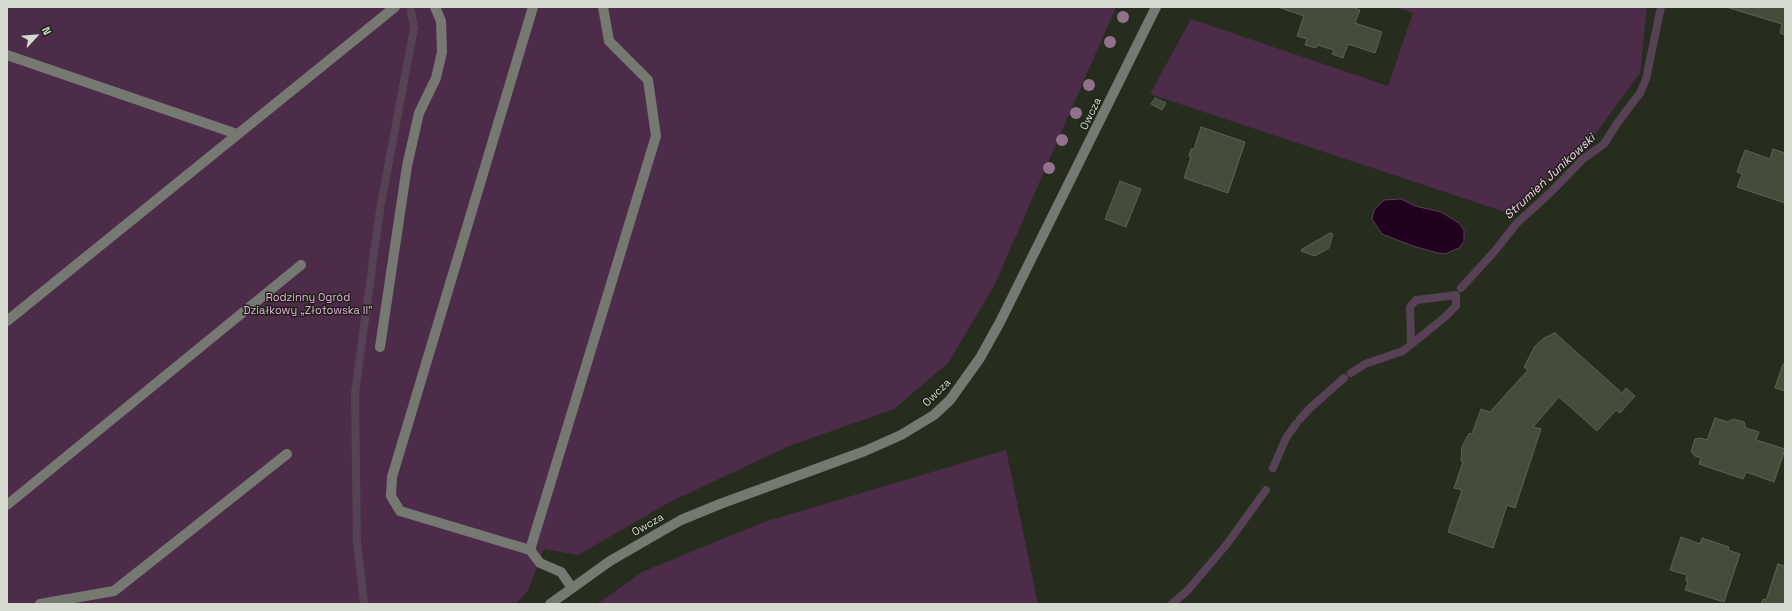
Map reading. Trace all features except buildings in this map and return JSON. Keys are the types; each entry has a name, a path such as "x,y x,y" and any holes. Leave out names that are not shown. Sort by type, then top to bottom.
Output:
{"street":[{"path":"7,320 395,7"},
{"path":"380,347 407,166 419,112 436,78 442,52 441,21 435,7"},
{"path":"533,7 394,470 391,496 400,511 530,550 540,562 561,572 572,588"},
{"path":"530,550 656,136 648,80 609,41 603,7"},
{"name":"Owcza","path":"550,604 634,546 681,520 720,504 872,448 918,425 934,415 950,400 980,358 1000,322 1156,7"},
{"path":"7,55 237,134"},
{"path":"7,505 301,265"},
{"path":"40,604 114,591 286,454"}],"green space":[{"name":"Rodzinny Ogród Działkowy „Złotowska II”","path":"7,7 1116,7 994,286 948,363 894,409 789,446 670,502 578,555 544,549 528,591 515,604 7,604"},
{"path":"1395,7 1647,7 1640,73 1596,133 1514,215 1150,94 1191,19 1388,86 1413,13"},
{"path":"1006,450 1038,604 597,604 642,572 764,522"}],"shaded area":[{"path":"1401,199 1415,206 1441,212 1459,223 1464,230 1464,241 1459,248 1445,254 1438,253 1413,246 1382,234 1372,219 1374,210 1384,200"}],"waterway":[{"name":"Strumień Junikowski","path":"1461,288 1494,252 1517,223 1551,192 1583,159 1604,144 1618,122 1640,93 1646,79 1661,7"},
{"path":"381,204 414,28 411,11"},
{"path":"364,604 357,543 355,393 380,209"},
{"name":"Strumień Junikowski","path":"1351,373 1365,364 1403,351 1445,317 1456,306 1456,295 1417,300"},
{"name":"Strumień Junikowski","path":"1411,344 1410,307 1416,300"},
{"name":"Strumień Junikowski","path":"1300,419 1344,378"},
{"name":"Strumień Junikowski","path":"1273,468 1286,438 1296,424"},
{"name":"Strumień Junikowski","path":"1172,604 1188,590 1227,544 1266,490"}]}
